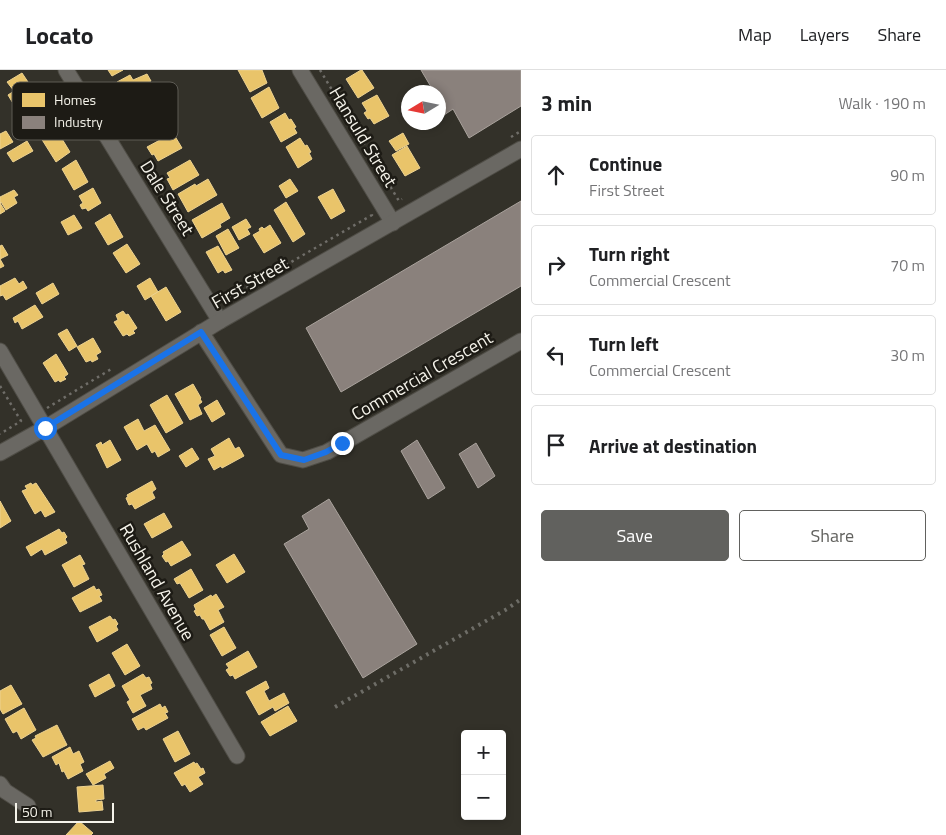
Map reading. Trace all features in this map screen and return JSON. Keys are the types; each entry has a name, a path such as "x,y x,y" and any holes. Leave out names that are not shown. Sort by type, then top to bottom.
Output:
{"street":[{"name":"Dale Street","path":"66,70 73,82"},
{"name":"Hansuld Street","path":"300,70 393,223"},
{"name":"Dale Street","path":"109,140 220,321"},
{"name":"First Street","path":"0,453 45,428 201,332 521,149"},
{"name":"Commercial Crescent","path":"201,332 281,455 304,460 326,452 521,341"},
{"name":"Rushland Avenue","path":"0,351 238,756"},
{"path":"0,784 5,791 28,806"}],"path":[{"path":"320,70 399,201 406,197"},
{"path":"221,303 372,216 367,207"},
{"path":"0,386 21,421 0,434"}],"building: Homes":[{"path":"108,70 123,70 112,76"},
{"path":"238,70 262,70 267,83 250,92"},
{"path":"361,70 374,88 358,98 346,79"},
{"path":"22,73 28,82 12,82 12,88 7,82"},
{"path":"147,74 151,81 117,82 130,75 133,80"},
{"path":"269,87 279,108 262,118 251,98"},
{"path":"12,92 12,102 8,95"},
{"path":"377,95 389,116 374,124 364,113 367,111 362,103"},
{"path":"285,113 296,127 294,128 297,133 281,142 270,122"},
{"path":"6,131 13,142 0,149 0,134"},
{"path":"403,133 409,144 396,151 389,141"},
{"path":"300,138 311,152 309,153 312,159 298,168 286,147"},
{"path":"42,140 63,140 70,152 56,162"},
{"path":"160,140 177,140 182,148 158,161 147,147"},
{"path":"27,141 33,151 13,162 7,153"},
{"path":"407,146 420,168 405,176 392,155"},
{"path":"76,160 88,182 74,190 62,169"},
{"path":"190,160 199,175 173,190 167,179 170,178 167,173"},
{"path":"208,179 217,195 188,212 178,194"},
{"path":"290,179 298,191 286,198 279,186"},
{"path":"93,188 101,203 88,211 86,208 82,209 80,205 83,203 79,196"},
{"path":"333,189 345,211 331,219 318,197"},
{"path":"14,190 18,195 14,197 17,203 6,210 0,203 0,197"},
{"path":"286,202 305,234 293,242 274,210"},
{"path":"0,203 5,211 0,214"},
{"path":"222,203 230,218 220,224 221,227 202,238 192,220"},
{"path":"110,214 123,237 108,245 95,223"},
{"path":"74,215 82,228 68,235 61,222"},
{"path":"246,219 251,227 247,229 250,234 239,240 232,227"},
{"path":"270,225 281,243 264,253 253,235 260,231 259,229 262,227 264,229"},
{"path":"228,229 239,248 226,255 216,236"},
{"path":"127,244 140,264 126,273 113,253"},
{"path":"2,245 8,255 0,259 0,246"},
{"path":"218,246 232,270 225,273 223,270 218,273 206,252"},
{"path":"0,259 4,266 0,268"},
{"path":"15,278 19,284 23,281 27,288 6,300 3,295 0,296 0,286"},
{"path":"150,278 158,292 145,300 137,286"},
{"path":"53,283 59,294 42,304 36,293"},
{"path":"166,287 181,312 166,321 151,296"},
{"path":"35,305 43,317 22,329 18,321 15,323 13,318"},
{"path":"123,311 126,315 128,314 137,328 133,331 135,333 129,336 127,334 123,336 114,322 118,320 116,315"},
{"path":"67,329 77,346 69,351 58,334"},
{"path":"93,338 101,352 96,355 98,359 86,362 77,347"},
{"path":"56,354 68,374 64,377 66,379 60,382 59,380 55,382 43,363"},
{"path":"193,384 201,398 202,402 198,405 202,414 190,420 175,394"},
{"path":"167,395 183,423 166,433 150,405"},
{"path":"217,400 225,414 212,422 204,408"},
{"path":"138,419 144,431 155,425 170,450 158,457 155,451 152,453 147,444 137,450 124,427"},
{"path":"229,438 235,449 239,447 244,456 222,468 221,466 214,470 208,459 215,456 211,449"},
{"path":"110,440 121,460 107,468 96,445 101,442 102,445"},
{"path":"192,448 199,459 186,467 179,456"},
{"path":"152,481 156,489 152,492 155,498 135,509 132,504 129,505 126,498 128,497 127,495"},
{"path":"31,483 32,485 36,483 55,512 45,517 41,510 35,514 22,491 27,489 25,486"},
{"path":"0,501 11,521 0,528"},
{"path":"164,513 172,527 152,538 144,524"},
{"path":"59,529 67,537 65,539 67,543 45,555 42,549 31,556 26,547"},
{"path":"182,541 191,555 171,566 162,556 163,552"},
{"path":"234,554 245,572 227,583 216,565"},
{"path":"80,555 85,564 82,565 89,579 74,587 62,565"},
{"path":"191,569 203,590 189,598 180,583 177,584 174,579"},
{"path":"94,586 96,590 99,589 102,595 99,596 102,601 80,612 72,598"},
{"path":"216,594 224,607 218,610 224,622 210,630 204,619 200,615 197,616 194,611 196,610 194,605"},
{"path":"110,616 118,624 116,626 118,630 97,642 89,627"},
{"path":"224,627 236,648 222,656 210,635"},
{"path":"127,644 140,666 125,675 112,653"},
{"path":"248,651 257,667 235,679 226,670 229,668 226,664"},
{"path":"109,674 115,686 95,697 89,685"},
{"path":"143,674 146,678 149,677 152,689 140,695 146,706 133,713 127,702 130,700 122,686"},
{"path":"266,681 269,688 264,691 269,701 284,693 289,703 275,711 273,707 259,715 246,692"},
{"path":"11,685 22,704 3,714 0,709 0,691"},
{"path":"160,704 162,708 165,706 168,712 165,713 168,718 146,730 144,727 138,730 132,719"},
{"path":"288,706 297,721 270,736 261,722"},
{"path":"24,708 36,730 21,739 17,731 13,733 5,719"},
{"path":"57,725 67,745 43,757 32,740 36,738 35,736"},
{"path":"178,731 190,754 175,762 163,739"},
{"path":"70,747 73,754 79,751 84,762 80,764 83,771 68,779 64,771 62,772 59,763 56,765 52,757"},
{"path":"110,761 114,768 104,774 106,778 93,785 86,774"},
{"path":"194,762 201,769 203,768 205,773 198,777 203,784 190,792 185,784 182,786 174,773"},
{"path":"103,785 104,799 96,800 96,802 102,801 103,810 79,812 77,787"},
{"path":"79,821 93,833 91,835 66,835"}],"building: Industry":[{"path":"421,70 521,70 521,106 469,138 453,109 446,114 446,85 430,85"},
{"path":"521,201 521,286 341,392 306,328"},
{"path":"417,440 445,488 428,499 401,451"},
{"path":"476,443 495,476 478,488 459,454"},
{"path":"329,499 417,644 363,678 284,544 309,529 302,516"}],"railway":[{"path":"335,707 507,609 521,599"}],"route":[{"path":"45,428 201,332 281,455 304,460 326,452 342,443"}]}
